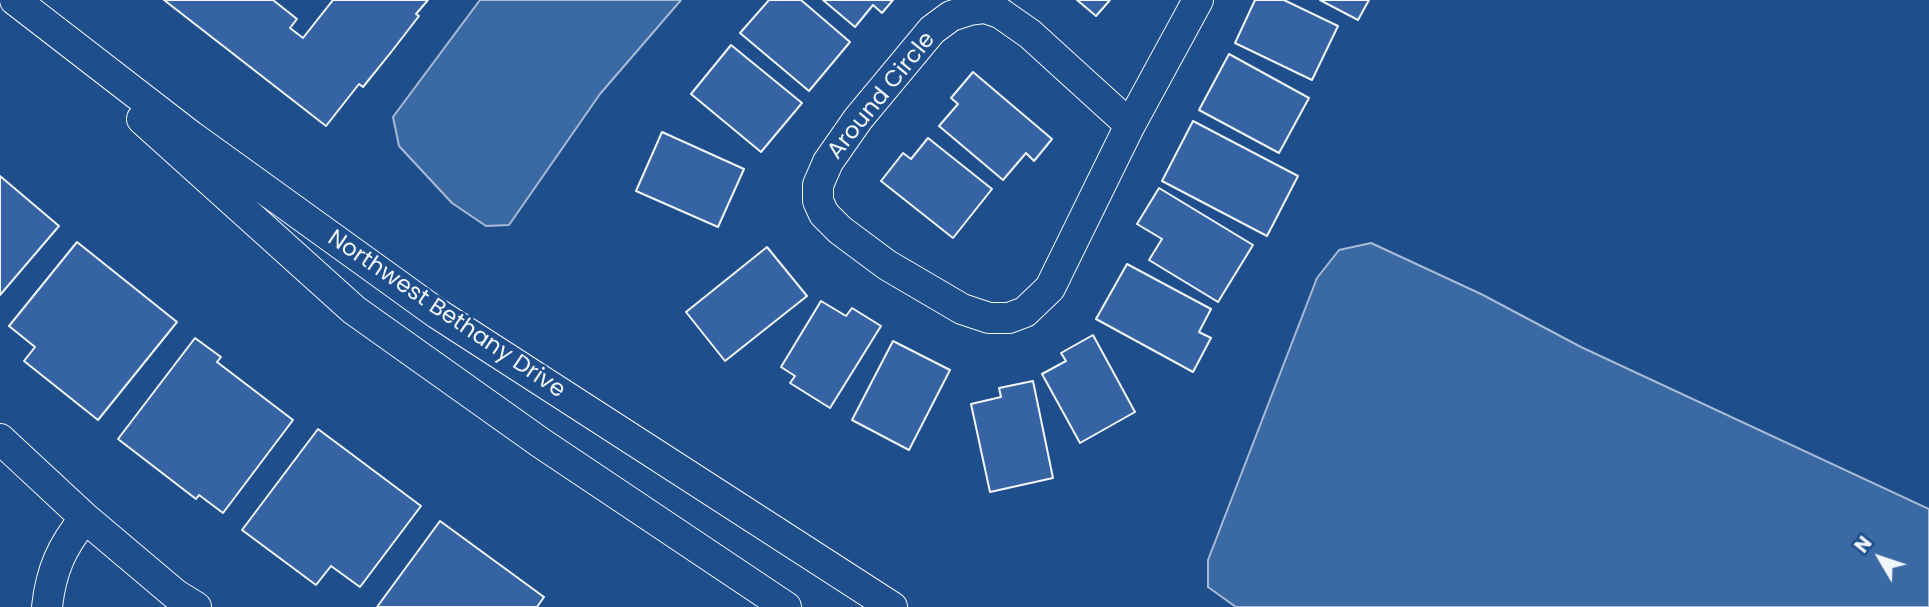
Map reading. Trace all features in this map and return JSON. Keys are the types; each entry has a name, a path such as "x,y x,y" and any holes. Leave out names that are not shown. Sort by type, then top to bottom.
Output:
{"street":[{"name":"Northwest Bethany Drive","path":"15,0 191,135 438,314 873,602"},
{"name":"Northwest Bethany Drive","path":"15,0 176,151 354,310 541,443 786,607"},
{"path":"1130,125 1198,0"},
{"name":"Around Circle","path":"985,8 1000,13 1030,34 1130,125 1050,288 1025,312 1009,318 973,315 887,265 840,230 824,214 818,201 818,185 828,162 858,119 932,30 951,16 970,10 985,8"},
{"path":"0,439 85,518 175,594 196,607"},
{"path":"47,607 49,586 57,561 67,540 85,518"}],"water":[{"path":"480,0 681,0 600,94 509,225 486,226 452,203 399,146 393,117"},
{"path":"1371,243 1481,294 1581,347 1929,509 1929,607 1236,607 1208,587 1208,560 1317,278 1339,250"}],"building":[{"path":"164,0 273,0 297,19 290,28 303,38 333,0 428,0 416,14 419,16 363,87 359,84 326,126"},
{"path":"769,0 801,0 850,42 809,91 740,33"},
{"path":"823,0 893,0 882,13 873,5 855,27"},
{"path":"1077,0 1110,0 1096,16"},
{"path":"1255,0 1284,0 1338,26 1312,80 1235,43"},
{"path":"1320,0 1369,0 1358,20"},
{"path":"731,45 802,103 761,152 691,94"},
{"path":"1229,54 1309,98 1279,153 1199,110"},
{"path":"973,72 1052,139 1034,161 1026,153 1003,180 939,126 958,104 951,98"},
{"path":"1193,121 1298,176 1267,236 1162,181"},
{"path":"662,132 744,169 718,227 636,191"},
{"path":"928,138 992,189 953,238 881,181 903,153 911,159"},
{"path":"0,176 59,226 0,295"},
{"path":"1159,188 1253,245 1218,302 1149,260 1162,239 1137,224"},
{"path":"77,242 177,322 98,420 24,361 35,347 9,326"},
{"path":"767,247 807,296 725,361 686,312"},
{"path":"1127,264 1211,309 1199,332 1211,338 1193,372 1096,319"},
{"path":"821,301 846,316 852,308 881,326 830,408 790,383 795,376 781,367"},
{"path":"1093,335 1135,412 1080,443 1042,374 1066,361 1061,353"},
{"path":"195,338 221,357 217,362 293,420 223,513 199,495 196,499 118,439"},
{"path":"893,341 950,370 909,450 852,420"},
{"path":"1033,381 1053,478 990,492 971,404 1001,397 999,388"},
{"path":"318,429 421,506 360,587 331,566 316,585 242,530"},
{"path":"440,521 544,597 537,607 377,607"}]}
